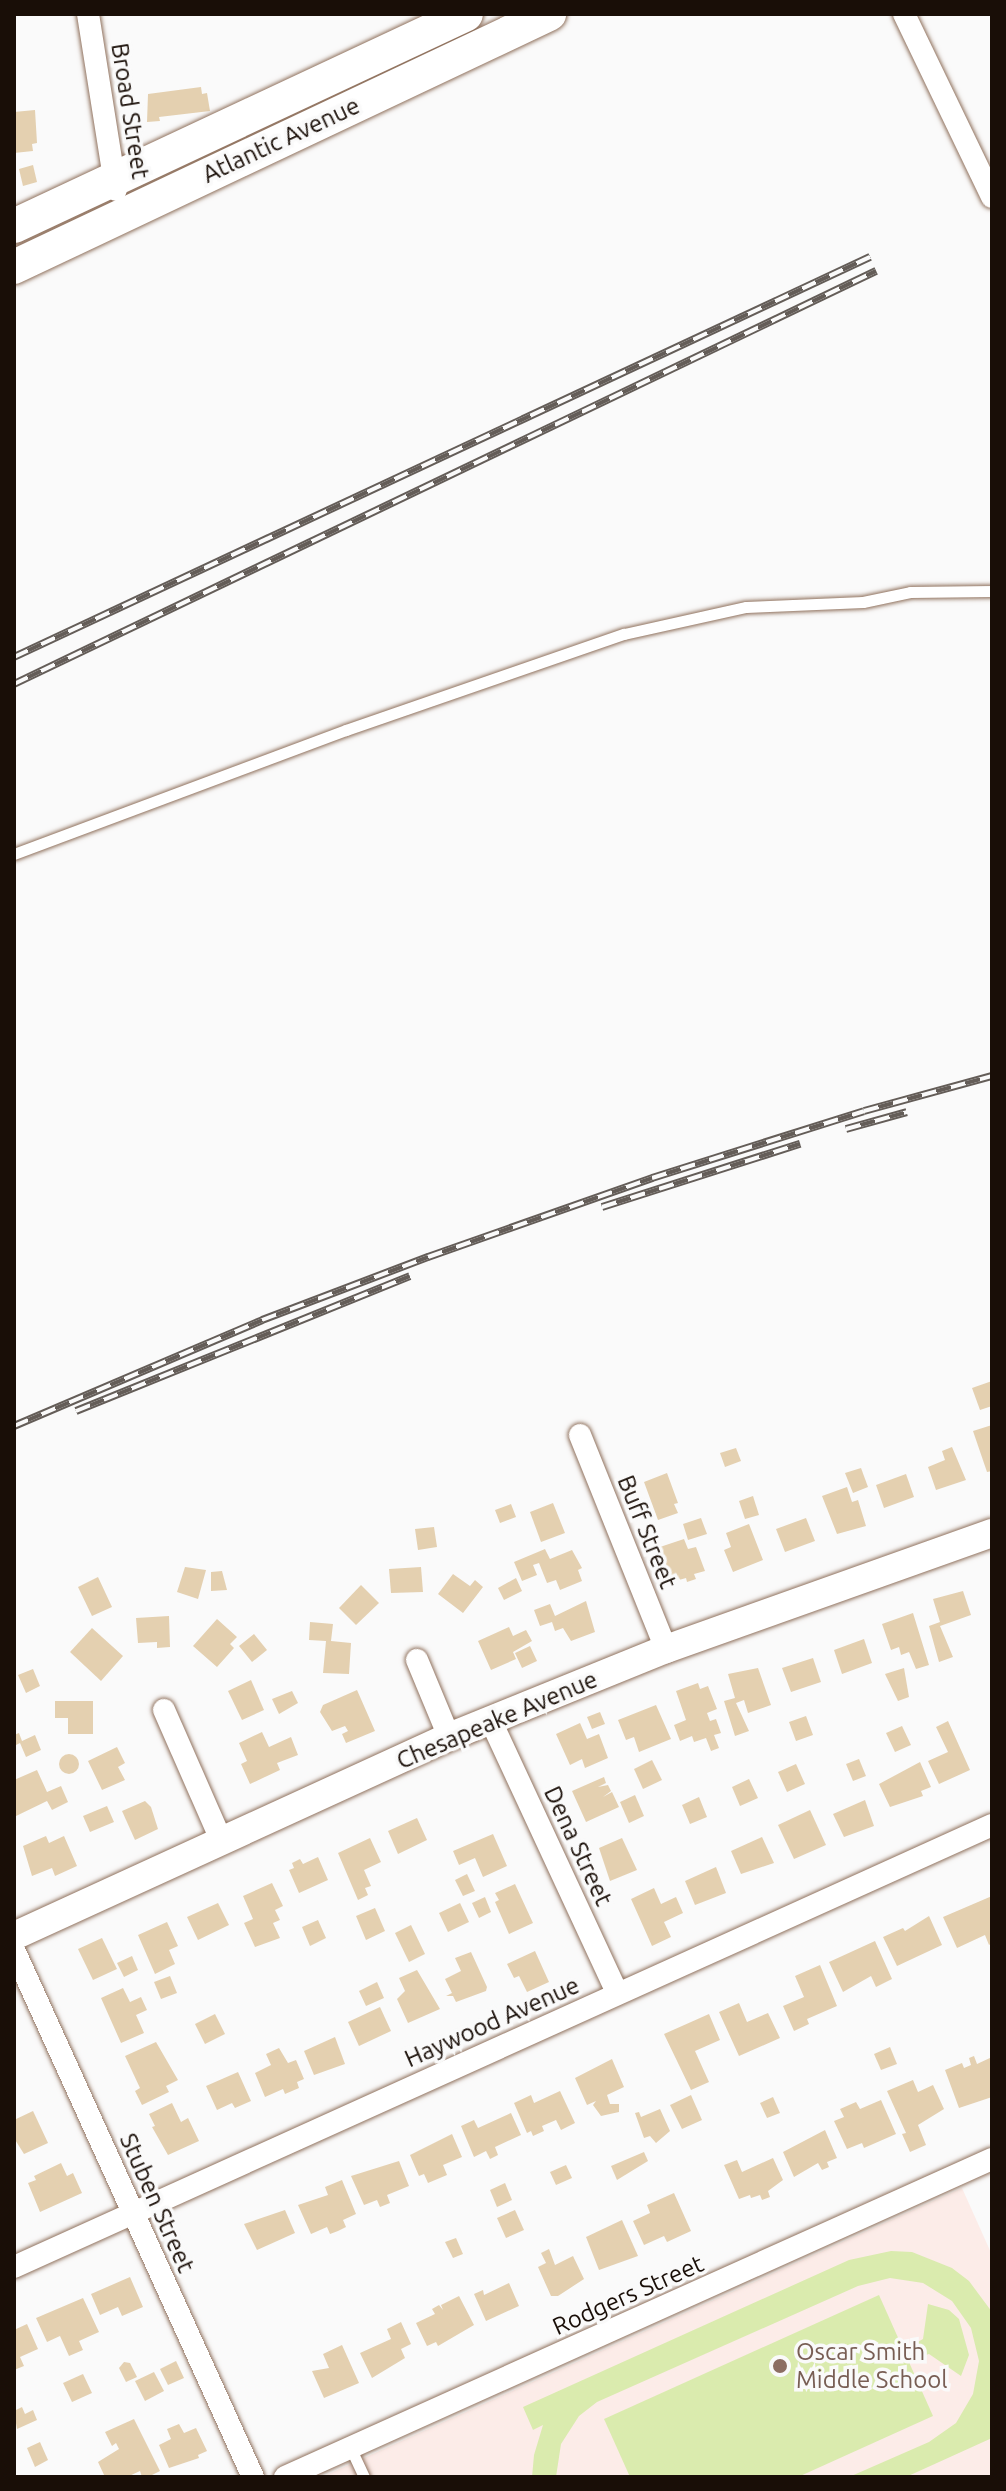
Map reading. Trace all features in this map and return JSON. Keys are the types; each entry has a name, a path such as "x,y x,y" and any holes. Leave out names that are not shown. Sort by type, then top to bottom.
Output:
{"main road":[{"name":"Atlantic Avenue","path":"14,226 466,14"},
{"name":"Atlantic Avenue","path":"14,267 549,14"}],"street":[{"name":"Broad Street","path":"88,14 119,217"},
{"path":"904,14 992,197"},
{"name":"Buff Street","path":"580,1435 666,1649"},
{"name":"Chesapeake Avenue","path":"14,1936 449,1737 666,1649 992,1533"},
{"path":"417,1660 449,1737"},
{"path":"164,1710 222,1842"},
{"name":"Dena Street","path":"491,1721 617,1993"},
{"name":"Haywood Avenue","path":"14,2267 992,1825"},
{"name":"Stuben Street","path":"14,1950 253,2477"},
{"name":"Rodgers Street","path":"285,2477 992,2159"}],"lane":[{"path":"14,854 346,730 624,634 746,607 863,602 910,592 992,591"},
{"path":"351,2449 364,2477"}],"shaded area":[{"name":"Oscar Smith Middle School","path":"962,2188 992,2255 992,2477 322,2477"}],"green space":[{"path":"891,2251 912,2252 952,2268 969,2281 992,2312 992,2438 906,2477 849,2477 929,2442 956,2423 973,2394 979,2361 971,2328 952,2301 923,2283 890,2278 858,2286 597,2402 579,2416 561,2444 556,2477 532,2477 534,2455 543,2425 533,2430 523,2407 849,2260"},
{"path":"879,2295 933,2416 798,2477 630,2477 604,2419"},
{"path":"928,2304 949,2310 959,2319 969,2355 961,2376 929,2354 920,2357 914,2344 923,2339"}],"building":[{"path":"201,87 202,94 207,93 210,111 159,117 160,121 147,122 148,94"},
{"path":"35,110 37,143 32,144 33,151 14,153 14,112"},
{"path":"33,165 37,182 23,186 19,169"},
{"path":"992,1381 992,1406 980,1410 972,1388"},
{"path":"992,1425 992,1471 987,1472 973,1431"},
{"path":"952,1447 966,1480 936,1490 928,1467 945,1460 942,1451"},
{"path":"736,1448 741,1461 725,1467 720,1453"},
{"path":"861,1468 868,1487 853,1493 845,1473"},
{"path":"667,1473 678,1503 674,1504 678,1513 658,1520 644,1482"},
{"path":"906,1474 914,1497 884,1508 876,1485"},
{"path":"847,1487 852,1502 858,1500 866,1526 837,1534 822,1496"},
{"path":"753,1496 759,1515 745,1519 739,1501"},
{"path":"553,1503 565,1533 541,1542 530,1512"},
{"path":"511,1504 516,1517 500,1523 495,1510"},
{"path":"701,1518 707,1534 688,1540 683,1524"},
{"path":"806,1518 815,1541 785,1552 776,1529"},
{"path":"749,1524 763,1560 733,1572 724,1550 731,1547 726,1533"},
{"path":"434,1527 437,1547 418,1550 415,1529"},
{"path":"684,1539 688,1549 696,1547 705,1571 694,1574 696,1579 687,1582 686,1578 672,1582 660,1547"},
{"path":"545,1549 550,1559 572,1550 582,1568 578,1570 582,1581 560,1590 556,1580 547,1583 539,1563 533,1565 537,1575 522,1581 514,1562"},
{"path":"185,1567 206,1570 198,1599 177,1592"},
{"path":"421,1567 423,1592 391,1593 389,1569"},
{"path":"222,1571 227,1590 211,1591 211,1572"},
{"path":"453,1574 470,1586 475,1580 483,1587 463,1613 438,1594"},
{"path":"98,1577 112,1607 92,1616 78,1587"},
{"path":"516,1578 522,1591 504,1600 498,1588"},
{"path":"361,1585 379,1603 356,1625 339,1608"},
{"path":"963,1591 971,1615 940,1626 953,1657 939,1662 929,1626 940,1622 933,1599"},
{"path":"586,1601 595,1632 571,1641 563,1628 555,1631 552,1622 540,1626 534,1610 550,1604 555,1616"},
{"path":"913,1613 929,1665 916,1669 909,1652 901,1655 899,1647 891,1650 882,1624"},
{"path":"169,1616 170,1647 157,1648 157,1642 138,1643 136,1618"},
{"path":"217,1619 237,1637 230,1644 234,1648 217,1667 193,1646"},
{"path":"310,1622 333,1624 331,1641 351,1643 349,1674 323,1673 326,1641 309,1640"},
{"path":"509,1627 513,1636 526,1630 532,1641 513,1652 516,1659 491,1670 478,1641"},
{"path":"92,1628 123,1656 101,1681 70,1652"},
{"path":"254,1634 267,1650 252,1662 239,1646"},
{"path":"864,1639 872,1663 842,1674 834,1650"},
{"path":"530,1646 537,1661 522,1668 515,1653"},
{"path":"813,1658 821,1682 791,1692 782,1668"},
{"path":"758,1668 771,1705 748,1713 744,1700 736,1703 749,1731 735,1736 724,1701 735,1698 728,1674"},
{"path":"904,1668 909,1697 898,1701 885,1674"},
{"path":"33,1669 40,1686 26,1693 18,1675"},
{"path":"251,1680 264,1710 242,1720 228,1691"},
{"path":"698,1683 700,1689 708,1686 717,1709 707,1713 710,1721 716,1719 721,1733 714,1735 719,1748 711,1751 706,1738 694,1742 692,1736 680,1741 674,1725 686,1720 676,1691"},
{"path":"357,1690 375,1731 346,1743 342,1734 348,1731 345,1726 332,1731 320,1712 323,1705"},
{"path":"292,1691 298,1703 279,1714 272,1699"},
{"path":"55,1701 93,1701 93,1734 68,1734 68,1718 55,1718"},
{"path":"656,1705 671,1739 639,1752 634,1737 626,1740 618,1720"},
{"path":"600,1712 605,1724 592,1729 587,1717"},
{"path":"806,1716 813,1735 796,1741 789,1722"},
{"path":"948,1721 970,1770 939,1784 928,1761 948,1752 936,1727"},
{"path":"580,1723 587,1739 599,1734 608,1758 585,1768 582,1759 570,1765 556,1734"},
{"path":"902,1726 911,1745 895,1752 886,1733"},
{"path":"262,1732 269,1747 291,1737 298,1755 277,1763 280,1770 250,1784 241,1764 247,1761 239,1743"},
{"path":"19,1733 22,1741 35,1735 41,1750 26,1757 20,1743 14,1746 14,1735"},
{"path":"117,1747 125,1763 118,1767 125,1780 102,1790 88,1761"},
{"path":"69,1754 76,1757 79,1764 76,1771 69,1774 62,1771 59,1764 62,1757"},
{"path":"859,1759 866,1776 853,1781 846,1764"},
{"path":"652,1760 662,1780 643,1789 634,1769"},
{"path":"920,1762 931,1787 921,1791 923,1796 890,1807 879,1784"},
{"path":"796,1764 805,1784 787,1792 778,1772"},
{"path":"37,1770 47,1792 61,1786 68,1802 52,1810 47,1801 14,1817 14,1780"},
{"path":"604,1777 606,1783 598,1787 608,1785 611,1791 603,1797 612,1792 619,1807 586,1822 572,1791"},
{"path":"749,1779 758,1798 740,1806 732,1787"},
{"path":"635,1795 644,1816 629,1823 620,1802"},
{"path":"699,1797 707,1817 690,1824 682,1805"},
{"path":"865,1800 874,1826 844,1837 833,1814"},
{"path":"145,1801 151,1807 158,1829 135,1840 122,1811"},
{"path":"107,1806 114,1822 90,1832 83,1816"},
{"path":"810,1810 826,1845 794,1859 778,1825"},
{"path":"417,1818 427,1840 398,1854 388,1831"},
{"path":"493,1834 507,1866 483,1877 475,1858 459,1865 453,1851"},
{"path":"46,1836 49,1843 64,1836 77,1866 55,1876 52,1868 32,1876 23,1846"},
{"path":"762,1837 774,1863 741,1874 731,1851"},
{"path":"370,1838 381,1862 364,1870 371,1886 365,1888 368,1895 358,1900 338,1853"},
{"path":"622,1838 637,1870 610,1881 599,1848"},
{"path":"318,1857 328,1880 299,1893 289,1870 294,1868 292,1863 300,1859 303,1864"},
{"path":"716,1867 726,1893 695,1905 685,1881"},
{"path":"467,1874 475,1891 463,1896 455,1880"},
{"path":"272,1883 283,1906 275,1910 280,1920 273,1923 280,1938 255,1947 244,1923 253,1919 243,1896"},
{"path":"515,1884 533,1923 509,1934 495,1902 499,1900 495,1893"},
{"path":"654,1888 661,1904 676,1897 683,1913 664,1922 671,1937 652,1946 631,1899"},
{"path":"992,1896 992,1943 989,1945 985,1935 957,1948 943,1917"},
{"path":"485,1897 491,1912 479,1918 472,1903"},
{"path":"218,1903 229,1925 198,1940 187,1917"},
{"path":"460,1903 469,1922 448,1932 439,1913"},
{"path":"375,1908 385,1931 366,1940 356,1916"},
{"path":"929,1916 942,1945 897,1966 883,1937 903,1928 905,1931"},
{"path":"318,1920 326,1938 310,1946 302,1927"},
{"path":"167,1922 178,1946 169,1950 175,1964 155,1974 138,1935"},
{"path":"411,1925 425,1954 409,1962 395,1933"},
{"path":"102,1938 117,1969 93,1980 78,1949"},
{"path":"875,1941 892,1979 876,1987 871,1976 843,1992 829,1962"},
{"path":"535,1951 549,1982 527,1992 519,1976 514,1978 507,1964"},
{"path":"471,1952 486,1991 456,2002 453,1996 446,1996 452,1993 445,1979 461,1971 455,1958"},
{"path":"132,1956 138,1970 124,1977 117,1963"},
{"path":"820,1965 837,2006 807,2019 809,2024 794,2031 783,2006 804,1997 795,1976"},
{"path":"417,1970 440,2009 408,2023 397,1999 405,1991 399,1978"},
{"path":"170,1976 177,1993 161,1999 154,1982"},
{"path":"377,1982 384,1998 366,2006 359,1991"},
{"path":"123,1988 130,2002 141,1997 147,2010 136,2015 144,2033 121,2043 101,1998"},
{"path":"739,2003 747,2022 768,2013 780,2038 739,2056 719,2012"},
{"path":"380,2007 391,2031 359,2046 348,2022"},
{"path":"215,2014 225,2034 205,2044 195,2024"},
{"path":"709,2014 720,2040 695,2051 709,2082 691,2090 664,2034"},
{"path":"335,2037 345,2064 314,2075 304,2051"},
{"path":"156,2042 178,2080 166,2086 169,2092 142,2105 135,2091 140,2088 125,2056"},
{"path":"890,2047 897,2064 881,2070 874,2054"},
{"path":"279,2048 288,2063 296,2060 304,2079 297,2082 299,2088 285,2094 283,2089 265,2097 255,2073 271,2065 266,2054"},
{"path":"974,2056 977,2064 992,2057 992,2097 959,2108 945,2070 962,2063 964,2068 971,2065 969,2058"},
{"path":"612,2059 624,2087 607,2095 610,2104 619,2104 619,2112 601,2116 593,2105 596,2101 587,2105 575,2078"},
{"path":"238,2072 251,2101 235,2108 232,2103 217,2110 206,2086"},
{"path":"913,2080 918,2092 933,2085 944,2109 918,2125 926,2145 910,2152 902,2134 906,2133 887,2091"},
{"path":"560,2091 575,2123 561,2130 556,2120 542,2126 544,2131 533,2136 531,2131 527,2133 514,2103 531,2095 534,2103"},
{"path":"691,2095 702,2120 682,2129 670,2105"},
{"path":"773,2097 780,2113 767,2118 760,2103"},
{"path":"881,2100 896,2134 864,2148 862,2143 847,2149 834,2121 844,2117 840,2109 856,2102 860,2109"},
{"path":"172,2103 181,2122 188,2118 199,2141 168,2155 152,2127 155,2126 149,2114"},
{"path":"660,2109 670,2131 656,2143 650,2136 644,2138 635,2113 639,2112 641,2117"},
{"path":"33,2111 48,2143 24,2154 14,2138 14,2120"},
{"path":"511,2113 521,2135 495,2147 498,2155 490,2159 486,2151 474,2157 461,2126 474,2120 478,2128"},
{"path":"825,2130 837,2158 827,2162 829,2167 822,2170 818,2163 794,2177 783,2152"},
{"path":"452,2134 462,2157 443,2165 447,2175 428,2183 424,2174 419,2176 410,2155"},
{"path":"644,2152 648,2161 617,2180 611,2166"},
{"path":"773,2158 783,2180 768,2191 770,2197 762,2200 760,2195 751,2198 750,2195 739,2199 724,2165 737,2160 742,2172"},
{"path":"399,2161 409,2186 387,2195 390,2203 380,2207 377,2200 364,2205 351,2176"},
{"path":"61,2163 67,2176 73,2173 82,2193 40,2212 28,2183 36,2180 34,2176"},
{"path":"566,2165 572,2178 556,2185 550,2172"},
{"path":"342,2180 356,2214 343,2220 346,2227 338,2231 330,2234 327,2227 311,2234 298,2205 328,2195 325,2187"},
{"path":"505,2183 512,2200 497,2207 490,2190"},
{"path":"674,2193 691,2231 667,2242 664,2236 644,2245 633,2221 650,2213 647,2205"},
{"path":"285,2210 295,2233 257,2250 244,2224"},
{"path":"515,2210 524,2230 506,2238 497,2218"},
{"path":"622,2220 638,2256 599,2270 586,2237"},
{"path":"456,2238 463,2254 453,2258 445,2242"},
{"path":"549,2249 555,2265 573,2256 584,2279 558,2296 551,2296 538,2267 546,2263 541,2253"},
{"path":"130,2277 143,2307 122,2316 118,2307 100,2315 91,2294"},
{"path":"509,2283 519,2306 486,2321 474,2294 483,2290 484,2295"},
{"path":"459,2296 474,2325 438,2346 436,2342 427,2346 416,2323 435,2314 432,2309 439,2305 443,2310 441,2305"},
{"path":"83,2298 99,2332 79,2341 83,2350 69,2356 60,2336 47,2342 36,2318"},
{"path":"401,2322 411,2344 401,2349 405,2358 372,2378 360,2353 391,2339 387,2329"},
{"path":"27,2324 38,2349 20,2357 24,2366 14,2370 14,2330"},
{"path":"342,2345 359,2383 324,2398 312,2371 329,2368 323,2354"},
{"path":"176,2361 184,2378 168,2385 160,2369"},
{"path":"124,2362 130,2363 137,2377 126,2382 119,2368"},
{"path":"154,2372 164,2391 145,2401 135,2381"},
{"path":"83,2374 92,2393 72,2402 63,2383"},
{"path":"22,2407 25,2414 33,2410 37,2420 17,2429 14,2411"},
{"path":"134,2419 160,2471 148,2477 142,2477 140,2471 127,2477 105,2477 98,2462 119,2449 116,2443 112,2446 105,2432"},
{"path":"179,2424 184,2433 196,2428 207,2451 198,2455 199,2458 169,2468 159,2445 171,2439 167,2429"},
{"path":"40,2442 48,2460 35,2467 27,2448"}],"railway":[{"path":"14,657 870,257"},
{"path":"14,684 876,271"},
{"path":"14,1426 262,1320 428,1257 652,1178 864,1111 992,1076"},
{"path":"846,1129 907,1112"},
{"path":"602,1207 800,1144"},
{"path":"76,1411 410,1276"}],"place":[{"name":"Oscar Smith Middle School","path":"780,2366"}]}
